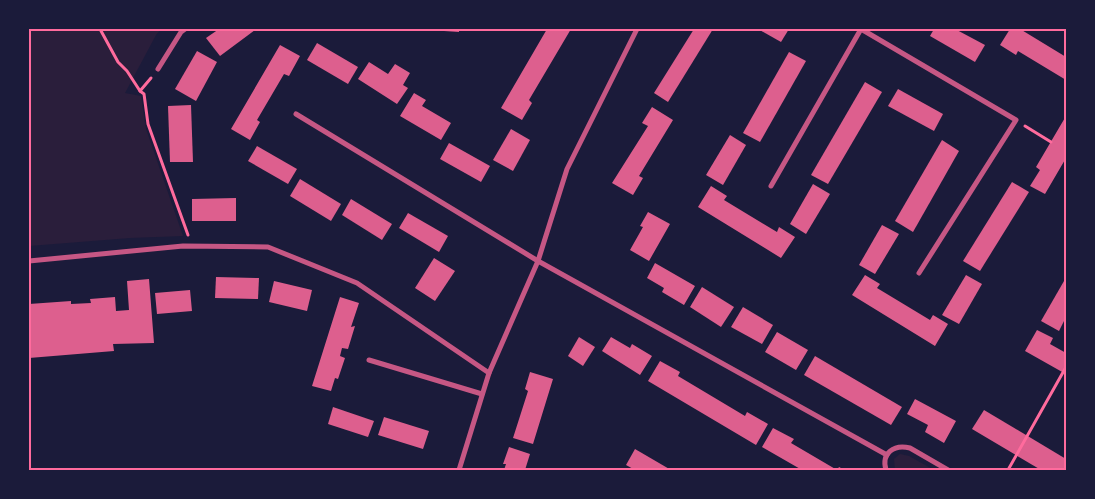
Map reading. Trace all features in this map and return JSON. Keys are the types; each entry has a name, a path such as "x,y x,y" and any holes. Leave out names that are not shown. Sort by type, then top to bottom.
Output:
{"street":[{"path":"158,69 181,32 185,29"},
{"path":"459,470 489,373 538,261 567,169 636,29"},
{"path":"771,186 861,29 1016,120 919,273"},
{"path":"296,114 538,261 887,455"},
{"path":"29,261 190,246 268,247 357,283 489,373"},
{"path":"369,360 482,394"},
{"path":"886,470 884,465 890,450 904,446 948,470"}],"path":[{"path":"100,29 118,62 144,94 148,124 190,246"},
{"path":"140,91 158,69"},
{"path":"1016,120 1037,135 1051,142"},
{"path":"1008,470 1066,367"}],"shaded area":[{"path":"29,29 161,29 125,93 141,96 146,129 183,236 29,246"},
{"path":"900,454 909,456 934,470 895,470 894,459"}],"building":[{"path":"219,29 255,30 220,56 206,38"},
{"path":"459,29 459,32 429,30"},
{"path":"547,29 571,29 529,100 532,103 522,120 501,108"},
{"path":"694,29 713,29 668,102 654,93"},
{"path":"758,29 789,29 781,42"},
{"path":"934,29 955,29 985,45 975,62 930,36"},
{"path":"1010,29 1020,29 1066,57 1066,80 1018,51 1016,55 1000,45"},
{"path":"317,43 358,67 348,84 307,60"},
{"path":"280,45 300,56 289,76 284,74 257,120 260,122 250,140 231,129"},
{"path":"197,51 217,62 196,101 175,89"},
{"path":"789,52 806,61 760,142 743,133"},
{"path":"369,62 388,74 395,64 410,73 403,85 408,88 397,104 358,79"},
{"path":"865,82 882,92 828,184 811,175"},
{"path":"898,89 943,114 934,131 888,106"},
{"path":"414,93 426,100 422,106 451,123 441,140 400,116"},
{"path":"191,105 193,162 170,162 168,106"},
{"path":"652,107 673,120 639,176 643,178 633,195 612,183 648,126 642,123"},
{"path":"1066,116 1066,158 1045,194 1030,186 1040,170 1036,167"},
{"path":"511,129 530,140 513,171 493,160"},
{"path":"730,135 746,145 723,185 706,175"},
{"path":"942,140 959,151 913,232 895,221"},
{"path":"449,143 490,166 481,182 440,159"},
{"path":"257,146 297,169 288,184 248,161"},
{"path":"300,179 341,204 331,221 290,196"},
{"path":"1012,182 1029,192 980,271 963,261"},
{"path":"813,184 830,194 806,234 790,224"},
{"path":"711,186 727,196 724,200 777,232 779,227 795,237 781,258 698,207"},
{"path":"236,198 236,221 192,221 192,199"},
{"path":"351,199 392,224 382,240 342,215"},
{"path":"648,212 670,224 649,261 630,250 643,227 640,226"},
{"path":"408,213 448,236 439,252 399,228"},
{"path":"882,225 899,234 875,274 859,265"},
{"path":"434,258 455,271 435,301 415,288"},
{"path":"655,263 695,286 684,305 662,292 664,288 647,278"},
{"path":"865,275 880,284 877,288 930,320 933,315 948,324 935,346 852,295"},
{"path":"966,275 982,284 959,324 942,315"},
{"path":"216,277 259,278 258,299 215,298"},
{"path":"149,279 154,343 113,344 114,351 29,358 29,304 71,301 71,304 91,303 90,299 115,297 116,311 129,310 127,281"},
{"path":"274,281 312,290 307,311 269,302"},
{"path":"1064,281 1066,283 1066,317 1059,331 1041,321"},
{"path":"702,287 734,307 721,327 690,307"},
{"path":"190,290 192,311 157,314 155,293"},
{"path":"340,297 359,303 351,327 355,326 348,349 342,348 340,356 345,358 338,379 335,378 331,391 312,386"},
{"path":"743,307 773,325 762,344 731,327"},
{"path":"1037,330 1053,338 1050,344 1066,353 1064,373 1025,351"},
{"path":"777,332 808,350 796,370 765,352"},
{"path":"579,337 595,347 583,366 568,356"},
{"path":"611,337 630,348 632,344 652,356 640,375 602,351"},
{"path":"815,356 902,407 891,425 804,375"},
{"path":"660,361 680,372 678,376 745,416 747,412 768,424 756,445 648,381"},
{"path":"530,372 553,379 533,444 513,438 528,391 525,389"},
{"path":"915,399 956,421 944,443 925,432 928,425 907,414"},
{"path":"333,407 374,421 368,437 328,424"},
{"path":"984,410 1066,459 1066,470 1041,470 972,429"},
{"path":"384,417 429,431 423,449 378,435"},
{"path":"773,428 794,439 791,443 837,470 802,470 762,447"},
{"path":"509,447 530,454 525,470 504,470 506,464 503,464"},
{"path":"635,449 671,470 635,470 626,465"}]}
